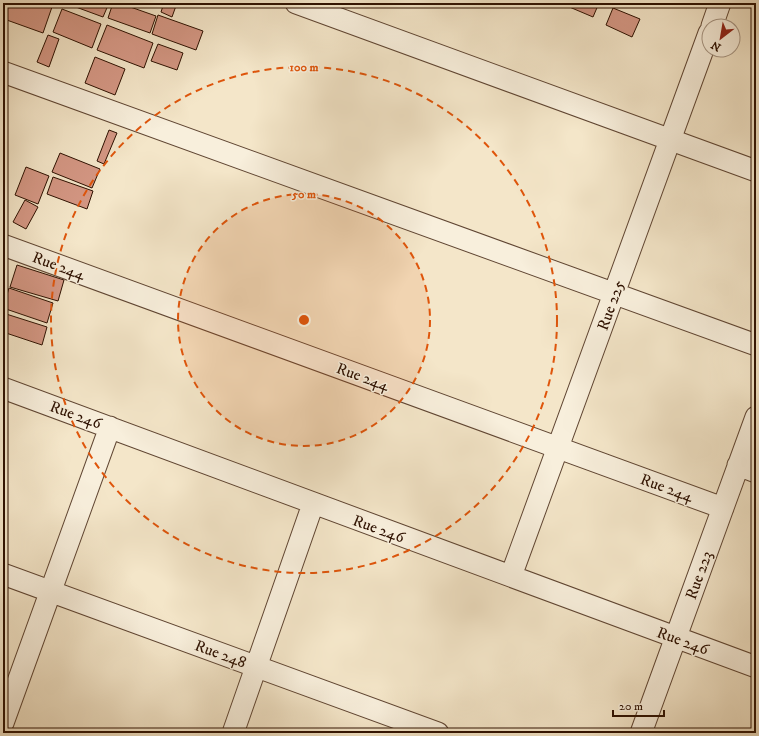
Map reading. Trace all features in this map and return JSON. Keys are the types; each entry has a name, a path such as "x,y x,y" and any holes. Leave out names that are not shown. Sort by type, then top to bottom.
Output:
{"street":[{"path":"296,3 756,171"},
{"path":"715,18 720,3"},
{"name":"Rue 225","path":"511,576 701,55"},
{"path":"3,72 756,345"},
{"name":"Rue 244","path":"3,245 723,508"},
{"name":"Rue 246","path":"3,388 756,668"},
{"name":"Rue 223","path":"641,733 723,508 747,468 756,417"},
{"path":"3,722 110,427"},
{"path":"233,733 313,504"},
{"name":"Rue 248","path":"3,574 438,733"}],"building":[{"path":"9,3 41,3 52,7 43,33 4,19"},
{"path":"65,3 109,3 103,17"},
{"path":"113,3 119,3 156,16 150,33 108,18"},
{"path":"164,3 177,3 172,17 161,12"},
{"path":"560,3 599,3 593,17"},
{"path":"613,8 640,19 632,37 606,25"},
{"path":"62,9 101,24 92,48 53,32"},
{"path":"158,15 203,31 196,50 152,34"},
{"path":"107,25 153,43 144,68 97,50"},
{"path":"48,35 59,39 49,67 37,62"},
{"path":"158,44 183,53 177,70 151,61"},
{"path":"95,57 125,69 115,95 85,83"},
{"path":"109,130 117,133 104,164 97,161"},
{"path":"60,153 100,169 92,188 52,172"},
{"path":"26,167 49,176 38,204 15,195"},
{"path":"53,177 93,191 87,209 47,194"},
{"path":"25,200 38,207 26,229 13,222"},
{"path":"17,265 64,280 58,301 10,287"},
{"path":"9,288 53,303 47,323 3,308"},
{"path":"3,313 47,327 42,345 6,333 3,340"}]}
